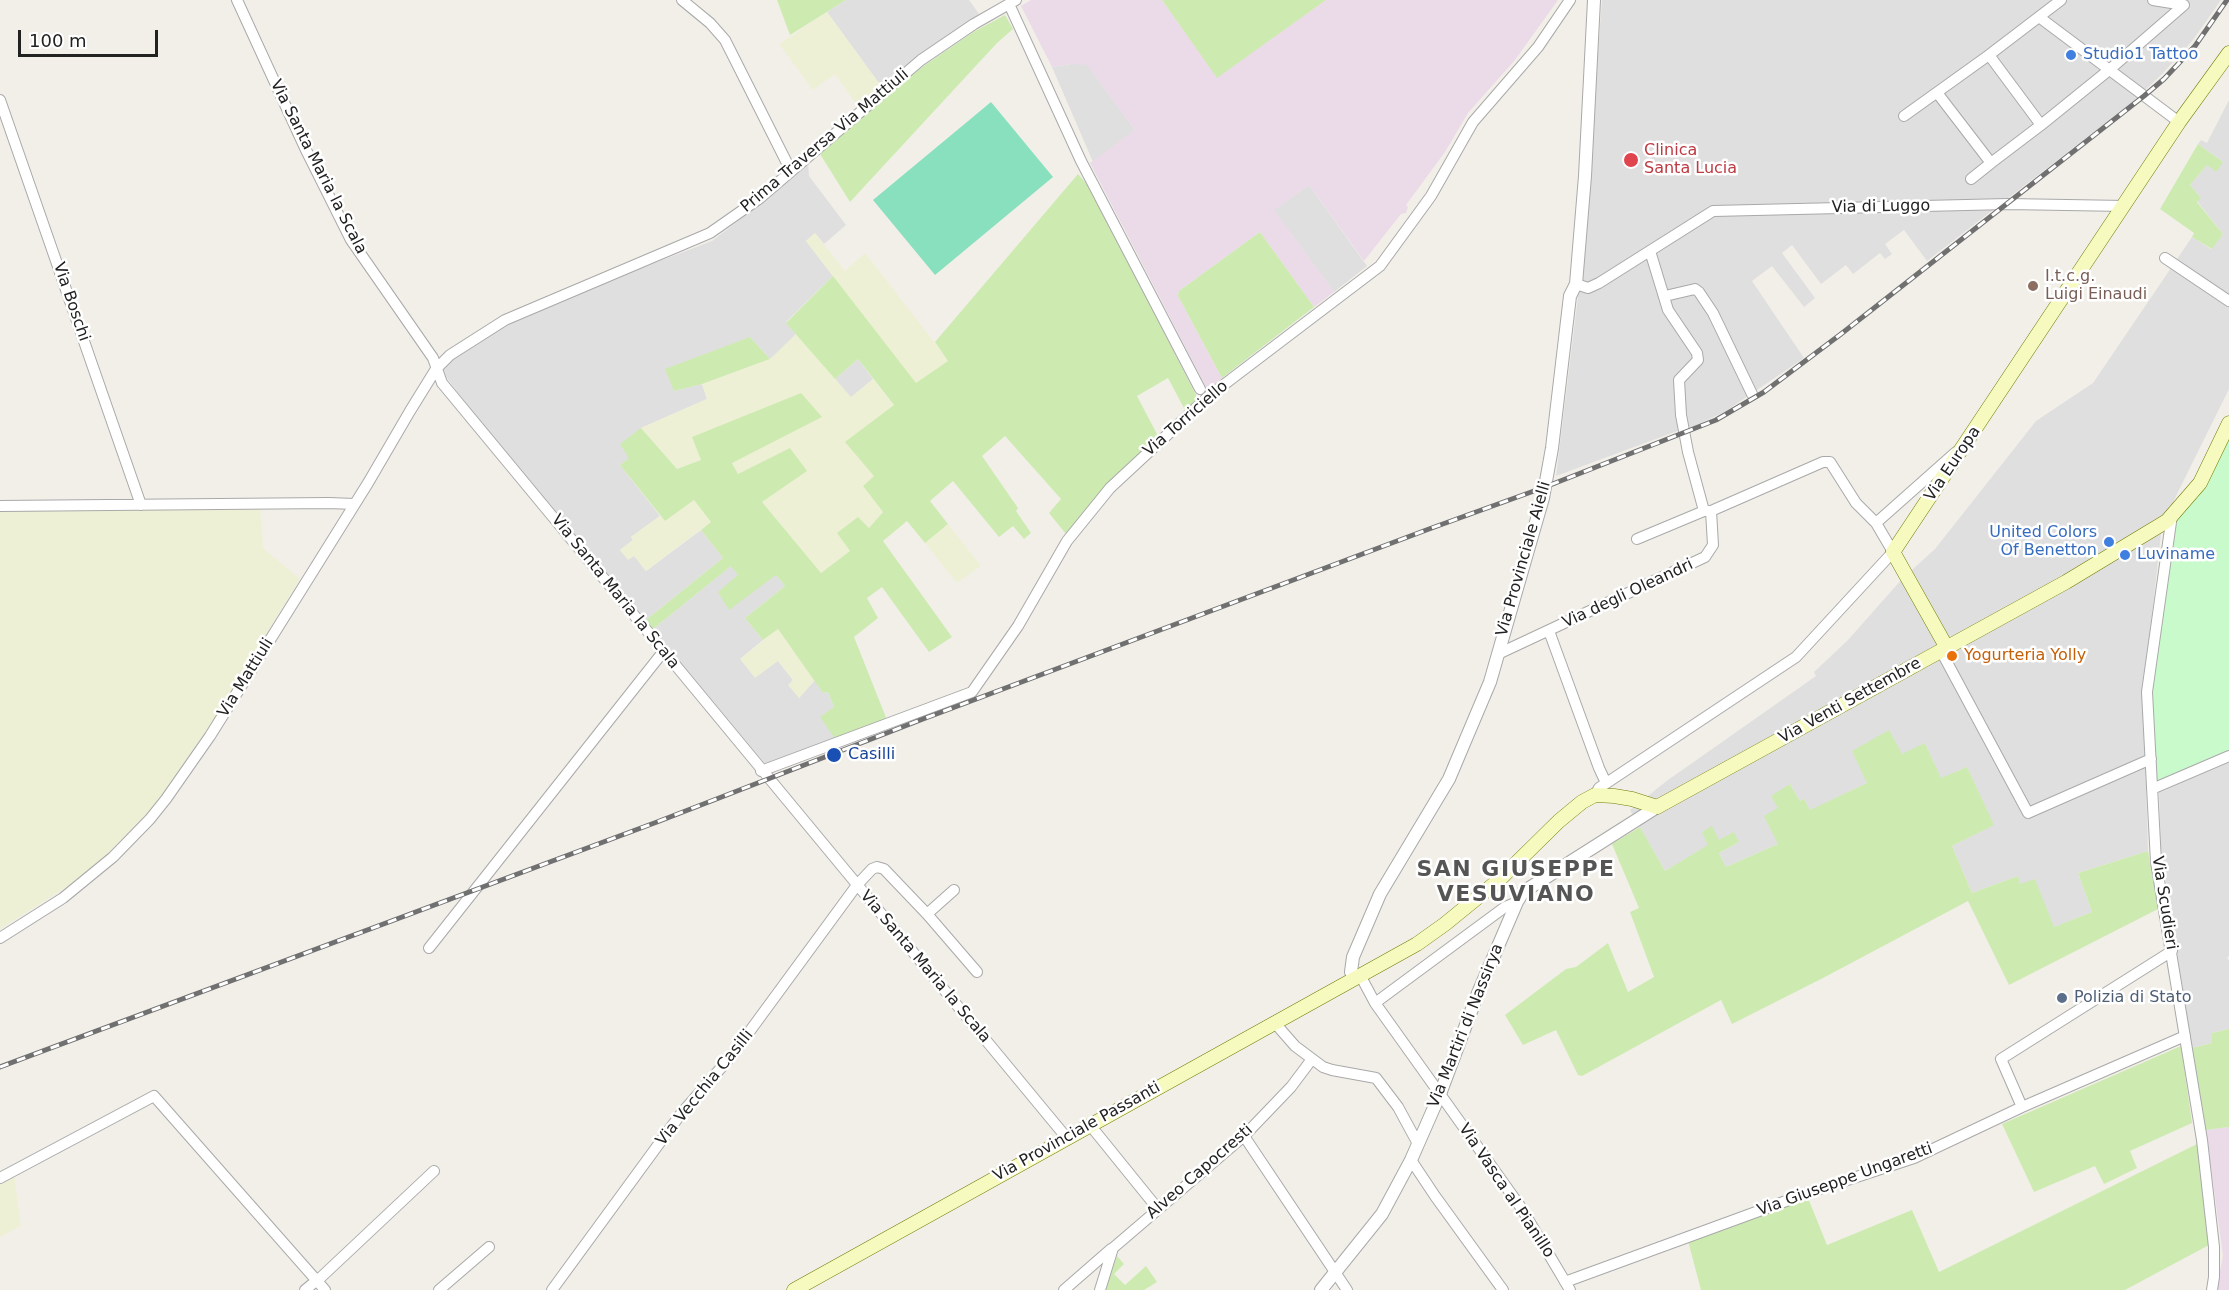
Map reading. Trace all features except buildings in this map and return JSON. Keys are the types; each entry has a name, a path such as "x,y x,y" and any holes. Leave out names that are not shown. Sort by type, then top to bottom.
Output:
{"main road":[{"name":"Via Europa","path":"1893,552 2179,122 2227,59"},
{"name":"Via Venti Settembre","path":"1657,807 2066,582 2169,518 2200,483 2228,422"},
{"path":"1893,552 1944,649"},
{"path":"1595,795 1632,799 1657,807"},
{"name":"Via Provinciale Passanti","path":"795,1290 1066,1137 1417,944 1499,880 1559,821 1582,802 1595,795"}],"street":[{"name":"Via Santa Maria la Scala","path":"237,0 305,148 351,240 432,358 442,383 1066,1137"},
{"path":"682,0 710,23 725,40 791,171"},
{"name":"Via Torriciello","path":"761,771 972,692 1018,626 1067,541 1110,488 1209,396 1380,266 1431,196 1473,122 1538,47 1570,0"},
{"name":"Via Provinciale Aielli","path":"1357,977 1351,972 1353,957 1380,894 1449,778 1490,682 1543,498 1552,448 1570,296 1576,284 1585,176 1594,0"},
{"path":"1904,116 1938,94 2061,0"},
{"path":"1971,179 2109,70 2184,5 2153,0"},
{"name":"Prima Traversa Via Mattiuli","path":"436,369 450,356 504,320 703,237 760,198 921,60 974,24 1013,2"},
{"name":"Via Torriciello","path":"1013,2 1081,161 1200,389"},
{"path":"2039,17 2179,122"},
{"path":"1989,55 2041,124"},
{"path":"1938,94 1991,163"},
{"name":"Via Boschi","path":"0,100 141,505"},
{"name":"Via di Luggo","path":"1576,284 1588,288 1599,284 1713,211 2008,204 2125,206"},
{"path":"1650,251 1668,310 1697,353 1698,360 1679,380 1681,415 1688,452 1708,511"},
{"path":"2164,258 2229,301"},
{"path":"1665,296 1695,289 1699,292 1713,313 1752,394"},
{"name":"Via Mattiuli","path":"0,938 63,898 112,857 150,819 210,736 436,369"},
{"path":"1876,523 1967,442"},
{"path":"1637,539 1823,462 1830,462 1856,503 1876,523 1893,552"},
{"path":"0,506 354,504"},
{"name":"Via degli Oleandri","path":"1498,654 1705,557 1713,545 1708,511"},
{"name":"Via Scudieri","path":"2169,518 2147,692 2156,862 2202,1140 2214,1247 2212,1290"},
{"name":"Via Europa","path":"1595,795 1606,783 1796,657 1893,552"},
{"name":"Via degli Oleandri","path":"1549,631 1606,783"},
{"path":"1944,649 2028,813 2151,759"},
{"path":"429,948 663,652"},
{"path":"2152,789 2229,756"},
{"name":"Via Martiri di Nassirya","path":"1321,1290 1382,1214 1411,1160 1517,902 1528,887 1657,807"},
{"name":"Via Vecchia Casilli","path":"552,1290 680,1114 733,1054 857,885 872,869 877,867 884,869 977,972"},
{"path":"927,914 954,890"},
{"path":"1375,1003 1505,907 1517,902"},
{"path":"2022,1107 2001,1059 2172,951"},
{"name":"Via Vasca al Pianillo","path":"1357,977 1522,1209 1568,1286"},
{"path":"1274,1022 1286,1037 1312,1059 1332,1070 1376,1077 1398,1107 1417,1142"},
{"name":"Via Giuseppe Ungaretti","path":"1568,1286 1808,1193 1914,1158 2022,1107 2185,1036"},
{"name":"Alveo Capocresti","path":"1064,1290 1244,1136 1291,1087 1312,1059"},
{"path":"0,1178 154,1096 325,1290"},
{"path":"1090,1125 1158,1209"},
{"path":"1244,1136 1347,1290"},
{"path":"1411,1160 1434,1196 1503,1290"},
{"path":"305,1290 434,1171"},
{"path":"439,1290 489,1247"},
{"path":"1100,1290 1113,1248"}],"shaded area":[{"path":"846,0 969,0 979,14 881,86 827,12"},
{"path":"1031,0 1162,0 1217,77 1326,0 1558,0 1515,60 1468,113 1445,152 1406,205 1408,207 1406,213 1401,214 1364,261 1309,185 1274,210 1334,292 1314,307 1260,232 1179,291 1178,296 1222,378 1207,389 1090,163 1135,130 1087,65 1071,64 1052,67 1021,6"},
{"path":"1602,0 2221,0 2193,40 2135,100 1927,261 1904,230 1885,244 1892,254 1885,259 1880,253 1853,274 1846,265 1821,284 1792,245 1782,253 1815,298 1804,307 1772,266 1752,281 1804,358 1726,411 1695,426 1556,476 1581,272"},
{"path":"1087,64 1135,130 1093,162 1052,67"},
{"path":"2229,100 2229,389 2176,496 2161,533 2146,670 2145,749 2148,851 2078,873 2092,912 2053,928 2020,885 2018,876 1972,893 1952,846 1993,825 1967,767 1941,779 1925,743 1867,783 1810,811 1804,799 1800,801 1790,784 1778,808 1778,844 1726,867 1719,853 1739,842 1719,840 1665,871 1630,810 1668,780 1816,676 1814,672 1848,640 1902,579 1935,549 2036,421 2093,383 2192,237 2211,249 2223,234 2197,201 2201,198 2190,185 2207,165 2223,162 2198,144 2201,140 2207,143"},
{"path":"808,162 809,176 846,225 824,244 815,233 806,241 833,276 786,322 796,334 784,348 770,359 750,337 674,391 702,384 707,399 641,428 630,458 620,465 660,516 631,537 633,540 620,550 628,559 634,555 646,571 701,530 723,558 646,620 478,419 440,369 494,332 537,308 712,241"},
{"path":"1309,185 1367,266 1334,292 1273,210"},
{"path":"858,359 873,379 851,398 835,379"},
{"path":"732,565 738,574 776,575 785,586 745,618 763,640 740,659 778,661 793,680 799,698 815,680 823,693 828,692 834,707 836,740 768,767 653,629"},
{"path":"2229,761 2229,956 2227,957 2229,961 2229,1029 2212,1033 2212,1043 2192,1048 2161,849 2159,793"},
{"path":"2229,1127 2229,1290 2216,1290 2223,1256 2206,1130"}],"green space":[{"path":"777,0 846,0 790,35"},
{"path":"1162,0 1326,0 1217,78"},
{"path":"827,12 881,86 858,106 835,74 813,90 779,44"},
{"path":"1005,15 1013,29 997,43 850,202 820,154 877,102 925,65 975,31"},
{"path":"991,102 1053,177 935,275 873,200"},
{"path":"2198,144 2223,162 2216,172 2207,165 2190,185 2201,198 2197,202 2223,234 2212,249 2192,237 2194,233 2160,209"},
{"path":"1078,174 1086,183 1105,216 1198,399 1185,410 1168,378 1137,396 1158,436 1113,480 1066,534 1049,513 1061,499 1005,436 982,456 1018,508 1016,511 1031,533 1024,539 1013,526 999,537 953,481 930,501 948,524 925,543 907,521 883,541 952,637 929,652 882,587 867,598 878,618 854,637 887,720 836,740 820,717 834,707 828,692 823,693 778,629 763,640 745,618 785,586 776,575 729,610 718,592 738,575 731,566 653,629 646,620 723,558 701,530 711,522 694,500 665,521 620,465 629,458 620,444 641,428 677,469 701,460 692,437 801,393 822,417 732,463 738,474 790,448 807,471 762,502 821,573 850,551 837,533 858,517 869,528 883,512 863,486 874,476 845,442 894,405 858,359 835,379 786,323 833,276 916,383 948,361 935,342"},
{"path":"1260,232 1314,307 1222,378 1178,296 1179,291"},
{"path":"815,233 845,271 865,253 949,361 916,384 806,241"},
{"path":"796,334 851,397 873,379 894,405 874,476 863,486 883,512 869,528 838,533 850,551 821,573 762,502 806,471 790,448 738,474 732,462 822,417 693,437 701,460 677,469 641,428 707,399 702,384 770,359"},
{"path":"750,337 770,359 702,384 674,391 665,369"},
{"path":"2229,430 2229,752 2156,784 2151,692 2175,517"},
{"path":"694,499 711,522 646,571 634,556 628,560 620,550 633,540 631,537 660,516 665,521"},
{"path":"260,508 263,548 300,579 203,736 154,806 101,860 73,883 0,929 0,510"},
{"path":"948,524 981,566 957,583 925,543"},
{"path":"778,629 815,680 799,698 788,685 793,680 778,661 755,678 740,659"},
{"path":"1889,730 1902,754 1925,743 1941,778 1967,767 1994,825 1952,846 1972,893 2018,876 2020,884 2035,879 2054,927 2092,912 2078,873 2148,851 2158,909 2009,985 1968,901 1732,1024 1721,1000 1582,1076 1578,1075 1556,1030 1523,1045 1505,1015 1566,969 1576,967 1608,943 1628,992 1654,977 1630,912 1639,908 1612,844 1640,827 1665,871 1708,845 1702,832 1712,826 1719,840 1734,832 1739,842 1719,853 1726,867 1778,844 1764,816 1778,808 1771,796 1790,784 1800,801 1804,799 1810,810 1867,783 1852,751"},
{"path":"2229,1029 2229,1127 2206,1130 2192,1048 2212,1043 2212,1033"},
{"path":"2181,1046 2192,1123 2130,1151 2137,1168 2104,1184 2095,1166 2034,1192 2002,1124"},
{"path":"2197,1144 2209,1245 2125,1290 1701,1290 1688,1241 1808,1198 1827,1245 1912,1210 1939,1272"},
{"path":"14,1175 21,1226 0,1237 0,1183"},
{"path":"1117,1256 1124,1264 1114,1274 1125,1285 1146,1266 1157,1282 1144,1290 1105,1290"}],"railway":[{"path":"0,1067 657,822 923,719 1545,487 1716,420 1764,392 1841,334 2144,96 2164,79 2195,46 2227,0"}],"place":[{"name":"Studio1 Tattoo","path":"2071,55"},
{"name":"Clinica Santa Lucia","path":"1631,160"},
{"name":"I.t.c.g. Luigi Einaudi","path":"2033,286"},
{"name":"United Colors Of Benetton","path":"2109,542"},
{"name":"Luviname","path":"2125,555"},
{"name":"Yogurteria Yolly","path":"1952,656"},
{"name":"Casilli","path":"834,755"},
{"name":"Polizia di Stato","path":"2062,998"}],"district":[{"name":"SAN GIUSEPPE VESUVIANO","path":"1516,882"}]}
